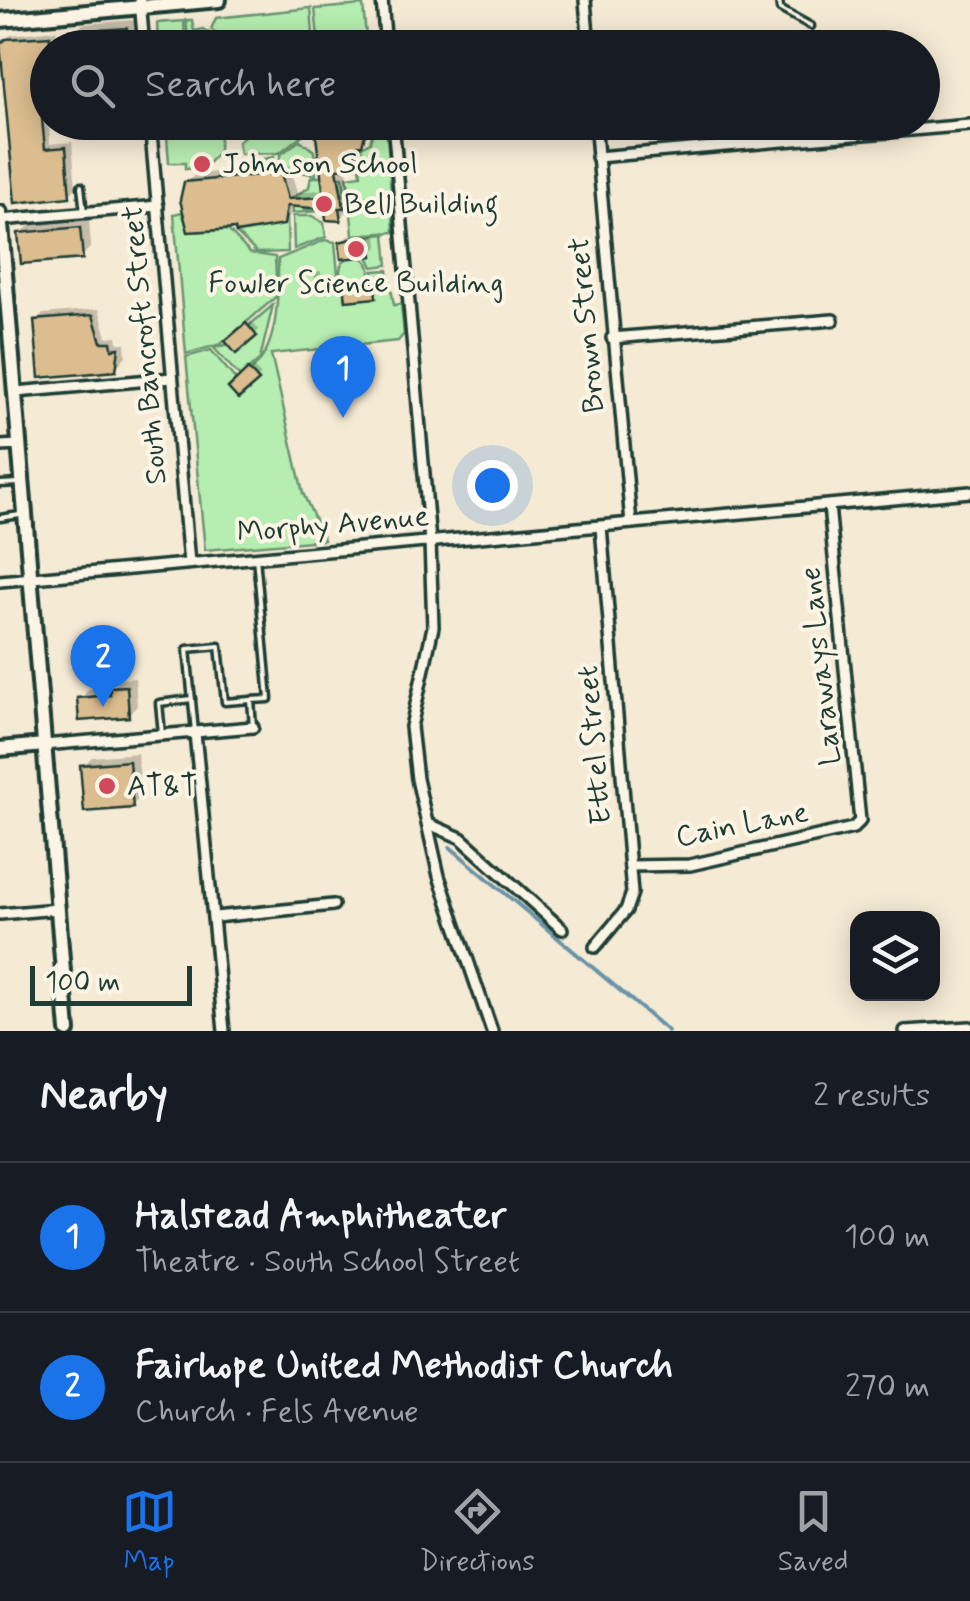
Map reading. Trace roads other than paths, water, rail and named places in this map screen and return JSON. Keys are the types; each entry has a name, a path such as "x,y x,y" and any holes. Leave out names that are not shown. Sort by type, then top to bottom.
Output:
{"street":[{"path":"0,20 140,4 219,0"},
{"path":"382,0 384,30"},
{"path":"585,0 588,30"},
{"path":"140,4 142,30"},
{"path":"940,128 970,125"},
{"name":"South Bancroft Street","path":"152,140 189,563"},
{"path":"395,140 430,542 433,627 412,727 450,914 492,1031"},
{"name":"Brown Street","path":"597,140 631,524"},
{"path":"598,157 796,140"},
{"path":"1,220 158,206"},
{"path":"0,213 4,301 27,515 68,1031"},
{"path":"612,338 833,320"},
{"path":"16,392 172,378"},
{"path":"0,446 20,445"},
{"name":"Morphy Avenue","path":"0,581 970,492"},
{"name":"Laraways Lane","path":"830,506 860,821"},
{"name":"Ettel Street","path":"594,947 630,902 601,526"},
{"path":"0,749 253,727"},
{"path":"195,733 216,916 224,1031"},
{"name":"Cain Lane","path":"630,866 690,866 854,828 860,821"},
{"path":"429,824 461,838 562,928"},
{"path":"216,916 333,904"},
{"path":"0,914 57,908"},
{"path":"906,1031 970,1027"}],"lane":[{"path":"779,0 780,9 811,26"},
{"path":"81,186 84,213"},
{"path":"0,484 24,482"},
{"path":"0,518 27,515"},
{"path":"195,733 187,649 220,646 225,702 269,699 256,557"},
{"path":"162,735 159,702 192,699"},
{"path":"251,700 253,727"}],"waterway":[{"path":"450,847 668,1031"}],"place":[{"name":"Johnson School","path":"202,164"},
{"name":"Bell Building","path":"324,204"},
{"name":"Fowler Science Building","path":"356,249"},
{"name":"Halstead Amphitheater","path":"343,418"},
{"name":"Fairhope United Methodist Church","path":"103,707"},
{"name":"AT&T","path":"107,786"}]}
